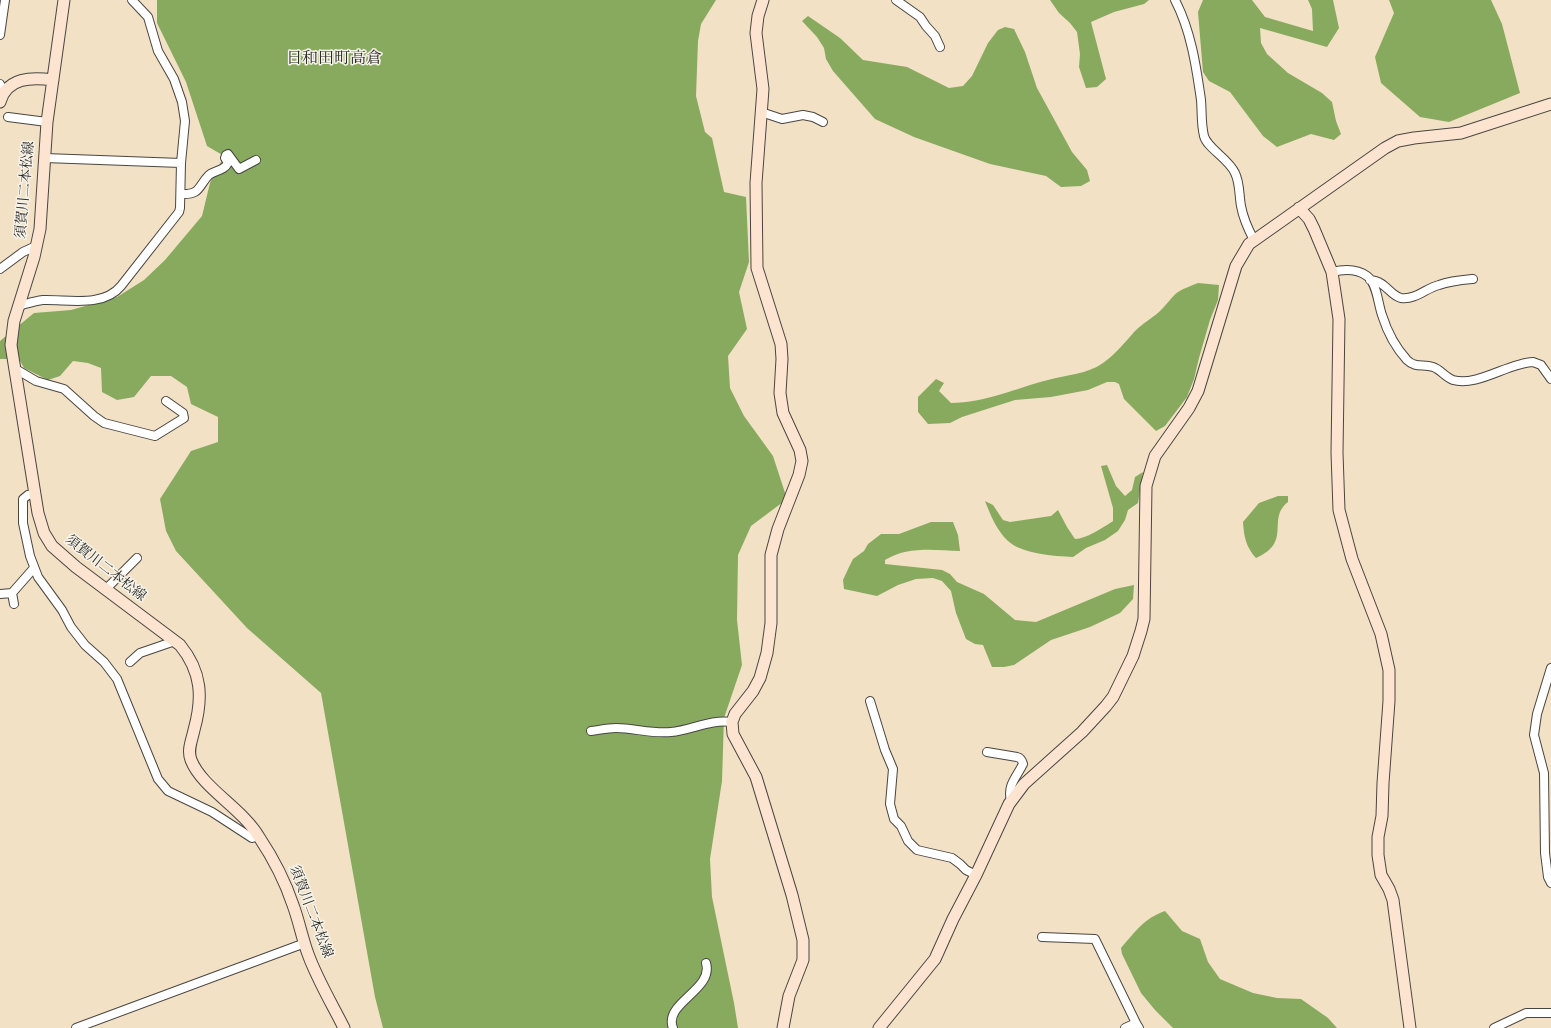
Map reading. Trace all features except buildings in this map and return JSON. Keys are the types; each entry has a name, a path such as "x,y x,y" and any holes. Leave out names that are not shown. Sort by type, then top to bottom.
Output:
{"street":[{"path":"0,35 5,0"},
{"name":"須賀川二本松線","path":"64,0 47,122 40,229 34,257 18,306 11,345 34,494 40,522 44,533 52,546 76,567 175,641 189,656 198,680 200,694 198,714 190,748 191,759 198,773 251,824 276,865 286,886 311,961 344,1028"},
{"path":"18,306 42,300 80,302 98,299 118,290 176,216 180,208 181,163 185,121 182,102 174,79 158,51 148,17 132,0"},
{"path":"763,0 758,16 756,33 762,89 756,183 757,268 782,344 780,392 783,413 800,450 802,461 799,475 778,528 771,555 770,636 762,674 753,691 735,714 732,722 733,734 756,777 792,895 803,940 803,960 789,996 783,1028"},
{"path":"896,0 920,17 935,36 940,47"},
{"path":"1175,0 1183,15 1189,34 1201,99 1204,135 1207,142 1235,171 1243,214 1254,240"},
{"path":"1,93 10,86 26,78 53,80"},
{"path":"879,1028 935,959 1011,801 1024,784 1082,732 1106,706 1119,686 1133,656 1144,619 1146,486 1155,456 1189,408 1198,391 1236,266 1241,256 1254,240 1385,148 1398,141 1430,135 1461,133 1551,104"},
{"path":"761,112 782,119 803,115 813,117 823,122"},
{"path":"8,117 47,122"},
{"path":"180,194 189,194 198,190 208,176 226,167 228,163 226,155 228,154 239,169 256,160"},
{"path":"45,158 181,163"},
{"path":"1299,208 1309,219 1332,272 1338,319 1338,498 1345,536 1352,559 1381,634 1389,670 1389,701 1382,816 1378,836 1378,855 1381,875 1393,900 1410,1028"},
{"path":"0,269 23,252 36,246"},
{"path":"1332,272 1347,269 1368,276 1375,290 1382,317 1393,341 1407,360 1412,364 1417,366 1435,367 1445,376 1453,380 1466,382 1532,362 1541,365 1551,379"},
{"path":"1370,280 1377,280 1397,297 1410,298 1437,285 1453,281 1473,279"},
{"path":"14,368 36,381 64,389 104,423 126,430 155,436 184,418 183,413 166,401"},
{"path":"34,494 24,497 23,507 23,523 34,568 42,584 53,597 71,627 85,645 104,662 117,679 158,779 168,791 212,812 252,838 259,836"},
{"path":"106,589 137,558"},
{"path":"0,594 12,592 34,568"},
{"path":"12,592 14,604"},
{"path":"130,662 140,653 175,641"},
{"path":"1551,668 1537,714 1534,735 1544,773 1545,857 1548,877 1551,883"},
{"path":"870,701 885,750 893,769 890,804 894,819 901,826 908,841 917,850 952,858 966,870 976,875"},
{"path":"591,731 615,728 646,732 671,732 706,723 732,722"},
{"path":"987,752 1017,757 1022,761 1020,770 1010,788 1009,793 1011,801"},
{"path":"1042,937 1095,939 1137,1025 1125,1028"},
{"path":"76,1028 305,943"},
{"path":"673,1028 672,1021 674,1014 703,981 707,968 706,963"},
{"path":"1494,1028 1526,1013 1551,1012"}],"green space":[{"path":"157,0 716,0 701,24 698,41 696,96 705,132 712,138 724,192 746,197 749,262 739,292 747,329 728,356 730,388 744,416 773,456 787,499 751,526 738,555 737,620 742,665 724,718 722,781 710,859 712,897 738,1028 383,1028 375,997 321,693 247,628 176,551 166,531 160,499 191,451 218,442 218,417 191,404 187,387 171,376 151,376 134,397 117,400 102,392 101,368 88,363 73,361 60,376 48,380 24,368 19,359 0,359 0,341 34,313 71,310 117,297 144,280 165,260 202,216 210,183 224,156 207,146 186,82 157,23"},
{"path":"1050,0 1149,0 1144,4 1114,12 1091,22 1106,79 1097,87 1086,88 1079,67 1080,54 1077,32 1059,13"},
{"path":"1203,0 1252,0 1265,17 1313,31 1312,9 1308,0 1333,0 1339,28 1327,47 1260,28 1261,43 1267,54 1288,73 1322,93 1332,102 1336,121 1341,134 1334,140 1311,134 1277,147 1263,136 1230,92 1209,81 1203,72 1198,12"},
{"path":"1389,0 1491,0 1502,24 1520,93 1449,122 1420,117 1381,83 1375,57 1394,13"},
{"path":"808,16 840,38 863,60 907,67 949,88 963,86 972,76 988,43 998,30 1005,27 1014,29 1025,52 1037,88 1072,152 1087,170 1090,181 1081,186 1061,187 1046,176 990,164 914,137 875,119 833,71 826,59 824,48 817,37 802,21"},
{"path":"1198,283 1219,285 1218,300 1210,320 1194,379 1187,397 1165,426 1156,431 1124,399 1119,384 1115,382 1107,382 1088,390 1051,397 1015,400 962,417 950,423 928,424 918,412 918,397 936,379 944,383 939,391 951,403 976,401 1048,380 1091,370 1112,356 1135,331 1159,312 1175,294"},
{"path":"1107,465 1116,486 1125,496 1132,490 1135,477 1143,472 1138,503 1128,510 1125,520 1118,531 1105,540 1086,548 1073,557 1039,554 1021,549 1014,545 1004,537 997,527 985,501 993,505 1003,520 1010,522 1051,516 1058,510 1075,539 1084,537 1113,521 1113,508 1101,466"},
{"path":"1278,496 1288,496 1288,502 1282,509 1279,516 1277,538 1274,545 1267,552 1256,558 1246,542 1243,522 1259,503"},
{"path":"931,522 953,522 958,535 960,551 912,551 902,553 885,560 885,564 942,570 950,574 957,582 984,594 1015,620 1036,622 1115,589 1134,585 1133,599 1120,613 1090,627 1051,640 1014,665 992,667 983,645 975,644 966,639 956,613 951,591 942,581 933,578 916,579 898,585 877,596 844,589 843,580 853,559 864,551 868,544 881,534 899,534"},
{"path":"1165,911 1182,931 1200,939 1208,962 1220,979 1253,993 1277,998 1301,999 1328,1018 1337,1028 1173,1028 1141,993 1122,954 1121,948 1145,922 1157,914"}],"district":[{"name":"日和田町高倉","path":"334,60"}]}
